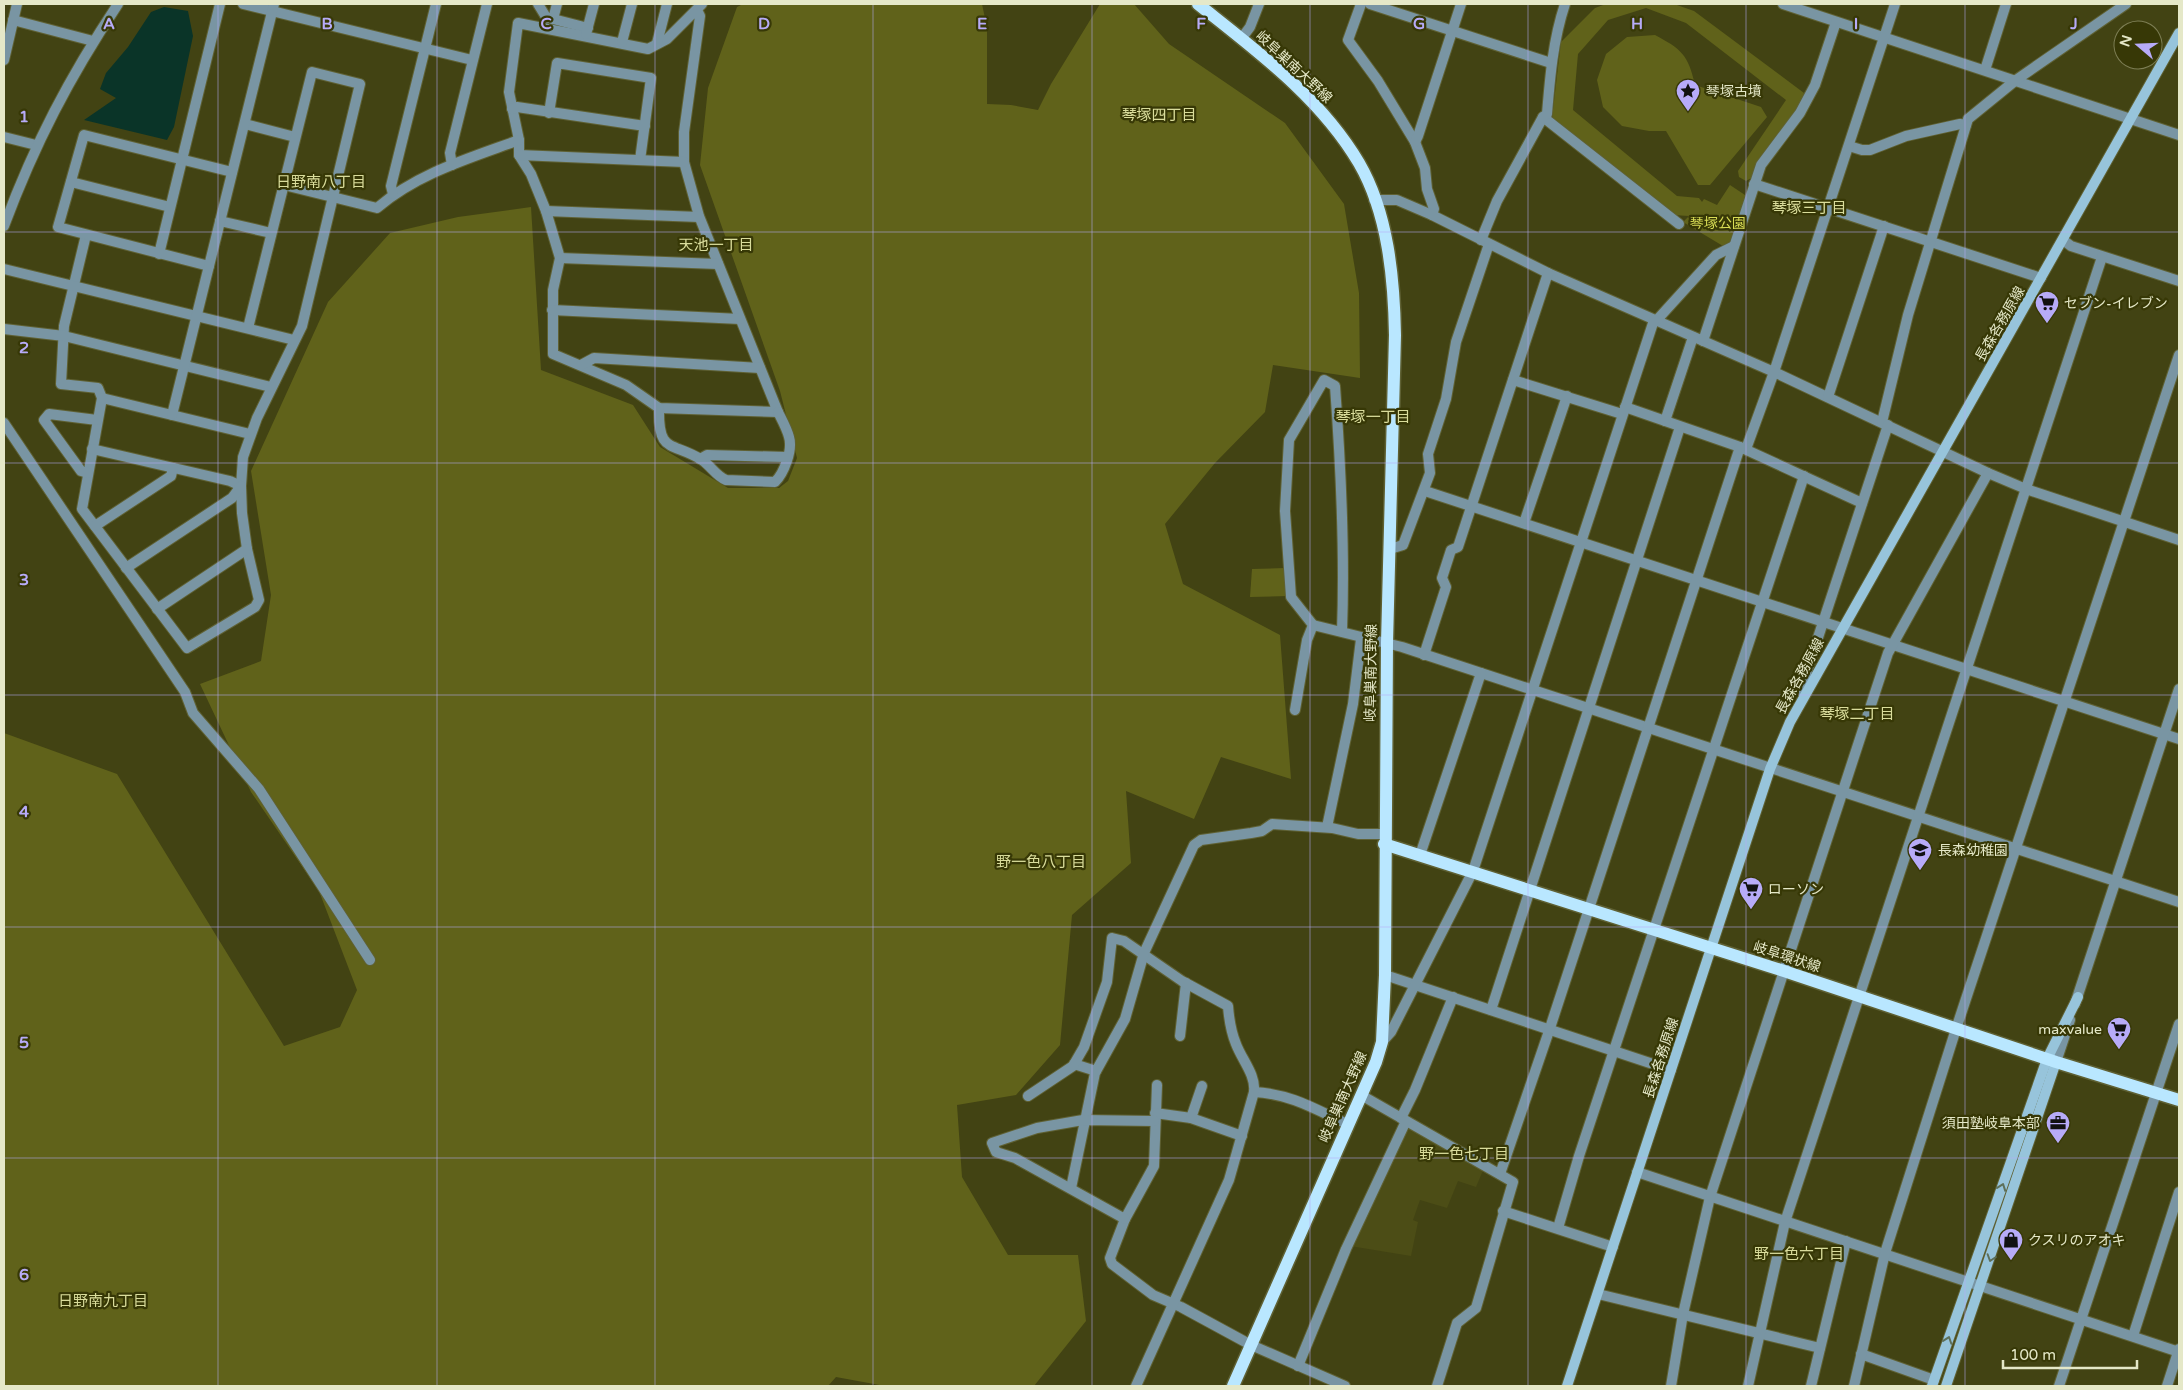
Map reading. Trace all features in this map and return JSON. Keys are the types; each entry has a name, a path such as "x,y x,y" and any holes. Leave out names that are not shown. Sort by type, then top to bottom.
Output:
{"main road":[{"name":"岐阜巣南大野線","path":"1198,4 1282,72 1334,126 1360,164 1374,200 1389,254 1394,285 1395,335 1384,839 1385,975 1382,1042 1376,1062 1233,1386"},
{"name":"長森各務原線","path":"1567,1386 1770,769 1804,695 2179,33"},
{"name":"岐阜環状線","path":"1384,839 1420,855 1784,971 2052,1061 2179,1100"},
{"path":"1933,1383 1968,1282 2052,1061"},
{"path":"1946,1386 1981,1286 2052,1061"}],"street":[{"path":"4,60 17,4"},
{"path":"4,226 36,145 55,107 93,41 118,4"},
{"path":"159,254 220,4"},
{"path":"243,4 274,7 472,60"},
{"path":"393,194 391,186 436,4"},
{"path":"452,165 450,153 487,4"},
{"path":"538,4 546,17 587,32 648,49 667,39 699,7"},
{"path":"553,19 557,4"},
{"path":"587,32 594,4"},
{"path":"622,42 632,4"},
{"path":"657,43 667,4"},
{"path":"1242,38 1250,27 1259,4"},
{"path":"1361,4 1348,40 1378,81 1415,142 1425,168 1427,189 1434,209 1432,215"},
{"path":"1370,4 1552,63"},
{"path":"1415,142 1462,4"},
{"path":"1390,549 1403,545 1425,490 1430,473 1428,454 1446,399 1456,342 1498,201 1543,117 1547,114 1558,25 1565,4"},
{"path":"1783,4 2179,134"},
{"path":"1500,1174 1549,1031 1696,580 1743,448 1774,372 1895,4"},
{"path":"1985,70 2006,4"},
{"path":"1804,695 1804,680 1862,502 1885,423 1908,316 1929,241 1966,125 1974,112 2016,80 2126,4"},
{"path":"172,415 274,7"},
{"path":"658,408 660,434 670,447 700,459 726,480 775,482 786,465 790,439 700,217 684,162 684,132 700,16 699,7"},
{"path":"13,20 93,41"},
{"path":"1665,421 1734,246 1761,165 1800,113 1815,85 1836,22"},
{"path":"587,32 518,23 509,92 519,140 519,155 531,174 546,211 560,258 553,290 553,354 626,384 658,408 778,412"},
{"path":"549,112 557,63 651,78 640,160"},
{"path":"86,235 64,326 62,384 98,388 102,398 82,509 187,648 254,607 259,600 246,549 241,486 243,458 250,434 271,387 302,326 360,84 312,72 248,328"},
{"path":"512,109 517,107 645,126"},
{"path":"1543,117 1680,224"},
{"path":"244,124 295,137"},
{"path":"1849,146 1870,150 1906,136 1960,124 1966,125"},
{"path":"209,266 58,227 84,135 232,172"},
{"path":"4,137 36,145"},
{"path":"284,185 377,208 393,194 422,177 519,140"},
{"path":"519,155 684,162"},
{"path":"71,182 170,207"},
{"path":"1754,184 2041,278"},
{"path":"1374,200 1397,200 1432,215 1548,273 1774,372 1988,473 2026,489 2179,540"},
{"path":"546,211 700,217"},
{"path":"220,221 271,233"},
{"path":"1828,397 1884,226"},
{"path":"2062,240 2071,246 2102,257 2179,281"},
{"path":"1382,1042 1391,1032 1414,983 1473,871 1623,410 1655,320 1716,255 1734,246"},
{"path":"1748,1386 1785,1222 2102,257"},
{"path":"560,258 718,264"},
{"path":"4,268 294,340"},
{"path":"1424,655 1446,587 1442,578 1451,550 1458,547 1548,273"},
{"path":"552,310 740,319"},
{"path":"4,329 64,336 271,387"},
{"path":"1854,1386 1885,1253 1956,1029 2179,355"},
{"path":"581,365 594,358 760,368"},
{"path":"1342,631 1344,566 1338,420 1335,386 1324,380 1288,440 1285,510 1290,597 1313,625 1387,643 1481,673 2179,902"},
{"path":"1513,380 1665,421 1743,448 1862,502"},
{"path":"1524,523 1567,396"},
{"path":"102,398 250,434"},
{"path":"88,473 81,471 44,420 48,414 97,420"},
{"path":"4,423 185,692 193,713 258,788 370,960"},
{"path":"1490,1010 1680,427"},
{"path":"92,449 230,481 241,486"},
{"path":"700,459 707,455 787,457"},
{"path":"95,526 171,476 173,468"},
{"path":"1671,1386 1683,1314 1710,1197 1888,653 1988,473"},
{"path":"1558,1228 1579,1156 1615,1052 1804,476"},
{"path":"126,568 232,498 241,486"},
{"path":"1425,490 2179,739"},
{"path":"157,609 246,549"},
{"path":"1295,710 1306,640 1313,625"},
{"path":"1327,827 1353,704 1361,638"},
{"path":"1420,855 1481,673"},
{"path":"2052,1061 2078,996 2179,689"},
{"path":"1071,1188 1096,1071 1125,1019 1144,953 1194,845 1201,840 1262,831 1272,824 1327,827 1384,839"},
{"path":"1028,1096 1074,1064 1084,1047 1107,982 1112,938 1124,941 1186,983 1228,1006 1229,1022 1236,1044 1256,1083 1254,1092 1229,1180 1136,1386"},
{"path":"1385,975 1414,983 1549,1031 1671,1070"},
{"path":"1180,1036 1186,983"},
{"path":"1298,1366 1453,997"},
{"path":"2059,1386 2179,1024"},
{"path":"1074,1064 1096,1071"},
{"path":"1157,1085 1154,1117 1154,1166 1125,1219 1110,1258 1112,1264 1153,1295 1251,1344 1344,1386"},
{"path":"1191,1118 1202,1086"},
{"path":"1254,1092 1274,1092 1289,1097 1348,1124"},
{"path":"1360,1095 1513,1182 1476,1308 1457,1323 1437,1386"},
{"path":"1125,1219 1015,1158 996,1152 992,1142 1037,1128 1084,1120 1154,1117 1191,1118 1242,1136"},
{"path":"1637,1172 2179,1350 2167,1386"},
{"path":"2132,1336 2179,1192"},
{"path":"1503,1211 1613,1247"},
{"path":"1811,1386 1846,1241"},
{"path":"1598,1294 1820,1348"},
{"path":"1861,1354 1933,1383"}],"shaded area":[{"path":"164,7 188,11 193,36 174,127 167,140 84,120 116,98 100,89 106,73 128,47 151,12"},
{"path":"1409,1127 1484,1168 1476,1187 1458,1181 1447,1208 1420,1200 1413,1220 1418,1222 1411,1256 1350,1246"}],"green space":[{"path":"743,4 982,4 987,28 987,104 1011,105 1038,110 1051,84 1100,4 1134,4 1169,44 1285,123 1344,204 1359,293 1360,378 1273,365 1265,412 1215,463 1165,524 1183,584 1280,635 1291,779 1221,757 1194,819 1126,791 1131,863 1072,915 1060,1045 1016,1095 957,1105 962,1177 1008,1255 1078,1255 1086,1321 1034,1386 885,1386 836,1377 828,1386 4,1386 4,733 117,774 284,1046 340,1027 357,990 319,891 251,792 200,684 261,661 271,595 251,471 328,302 390,233 458,217 531,207 541,370 633,405 660,447 728,488 779,488 788,481 797,458 780,391 700,165 708,88 737,7"},
{"name":"琴塚公園","path":"1606,4 1674,4 1694,11 1804,93 1798,112 1753,177 1746,181 1739,177 1738,171 1786,100 1686,23 1646,8 1608,20 1578,54 1573,110 1677,196 1699,198 1702,202 1704,199 1717,205 1730,185 1748,197 1729,244 1723,246 1683,222 1689,216 1673,215 1552,118 1561,42 1595,8"},
{"path":"1655,35 1671,44 1686,59 1695,85 1761,107 1767,117 1710,185 1698,185 1666,131 1649,131 1622,126 1603,107 1597,80 1606,54 1627,37"},
{"path":"1285,568 1288,596 1250,597 1252,569"}],"place":[{"name":"琴塚古墳","path":"1688,112"},
{"name":"セブン-イレブン","path":"2047,324"},
{"name":"長森幼稚園","path":"1920,871"},
{"name":"ローソン","path":"1751,910"},
{"name":"maxvalue","path":"2119,1050"},
{"name":"須田塾岐阜本部","path":"2058,1144"},
{"name":"クスリのアオキ","path":"2011,1261"}],"district":[{"name":"琴塚四丁目","path":"1159,115"},
{"name":"日野南八丁目","path":"321,182"},
{"name":"琴塚三丁目","path":"1809,208"},
{"name":"天池一丁目","path":"716,245"},
{"name":"琴塚一丁目","path":"1373,417"},
{"name":"琴塚二丁目","path":"1857,714"},
{"name":"野一色八丁目","path":"1041,862"},
{"name":"野一色七丁目","path":"1464,1154"},
{"name":"野一色六丁目","path":"1799,1254"},
{"name":"日野南九丁目","path":"103,1301"}]}
